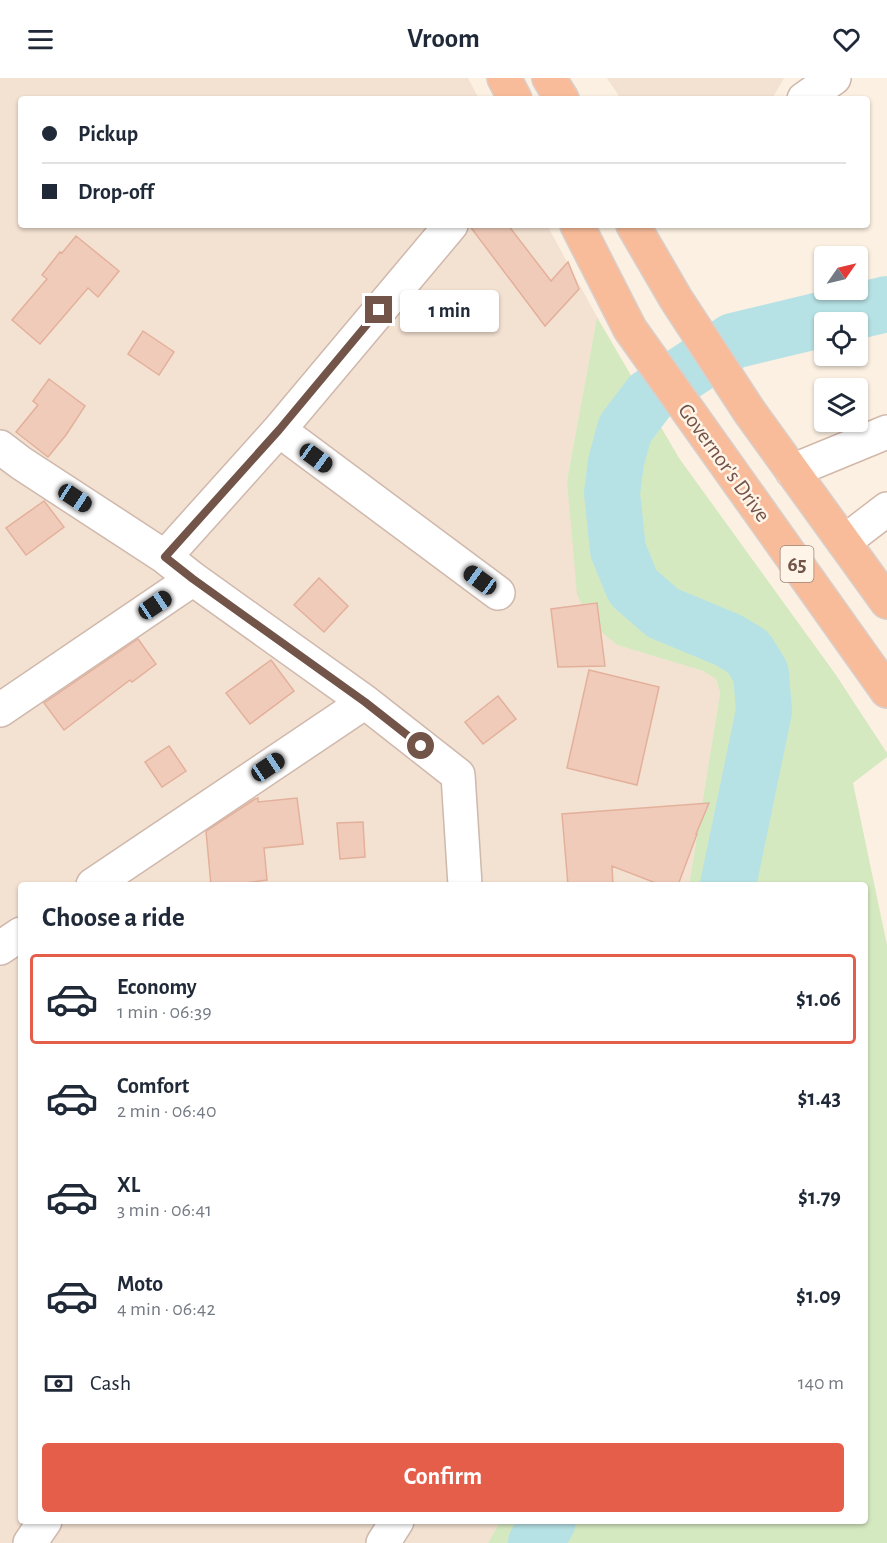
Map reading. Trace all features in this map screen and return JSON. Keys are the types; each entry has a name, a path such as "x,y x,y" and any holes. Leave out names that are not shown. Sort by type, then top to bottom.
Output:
{"highway":[{"path":"504,78 513,96"},
{"path":"549,78 560,96"},
{"name":"Governor's Drive","path":"579,228 630,329 885,685"},
{"name":"65","path":"635,228 676,299 749,411 887,602"}],"street":[{"path":"808,96 834,78"},
{"path":"165,557 279,430 448,228"},
{"path":"279,430 498,593"},
{"path":"792,471 887,432"},
{"path":"0,447 165,557 365,702 458,775 465,882"},
{"path":"843,542 887,509"},
{"path":"0,710 193,579"},
{"path":"97,882 365,702"},
{"path":"0,948 18,936"},
{"path":"30,1543 43,1524"},
{"path":"383,1543 395,1524"}],"shaded area":[{"path":"0,78 468,78 477,96 18,96 18,228 549,228 597,317 567,480 617,645 703,671 716,679 720,693 689,882 18,882 18,1524 498,1524 488,1543 0,1543"},
{"path":"607,78 784,78 774,96 619,96"}],"green space":[{"path":"597,317 679,458 836,675 887,753 887,757 853,783 887,945 887,1543 488,1543 498,1524 868,1524 868,882 689,882 720,693 716,679 703,671 617,645 591,623 577,594 567,480"}],"building":[{"path":"471,228 510,228 551,281 568,262 579,289 545,326"},
{"path":"76,236 119,271 98,297 88,288 40,344 12,320 47,279 42,275"},
{"path":"143,331 174,352 159,375 128,354"},
{"path":"49,379 85,406 48,457 16,432 38,405 33,401"},
{"path":"44,501 64,527 26,555 6,528"},
{"path":"319,578 348,606 324,632 294,605"},
{"path":"597,603 605,666 558,667 551,609"},
{"path":"138,639 156,664 132,682 130,680 64,730 44,703"},
{"path":"271,660 294,691 250,724 226,693"},
{"path":"589,670 659,687 637,785 567,768"},
{"path":"498,696 516,719 483,744 465,722"},
{"path":"169,746 186,771 162,787 145,762"},
{"path":"258,798 258,802 297,798 303,844 264,848 267,880 211,882 206,831"},
{"path":"709,803 679,882 653,882 612,866 613,882 568,882 562,814"},
{"path":"363,822 365,857 340,859 337,823"}],"waterway":[{"path":"729,882 764,711 761,673 748,652 728,640 663,613 633,587 618,550 612,493 616,462 625,429 650,396 733,341 887,304"},
{"path":"536,1543 546,1524"}],"route":[{"path":"379,310 279,430 165,557 365,702 421,746"}]}
